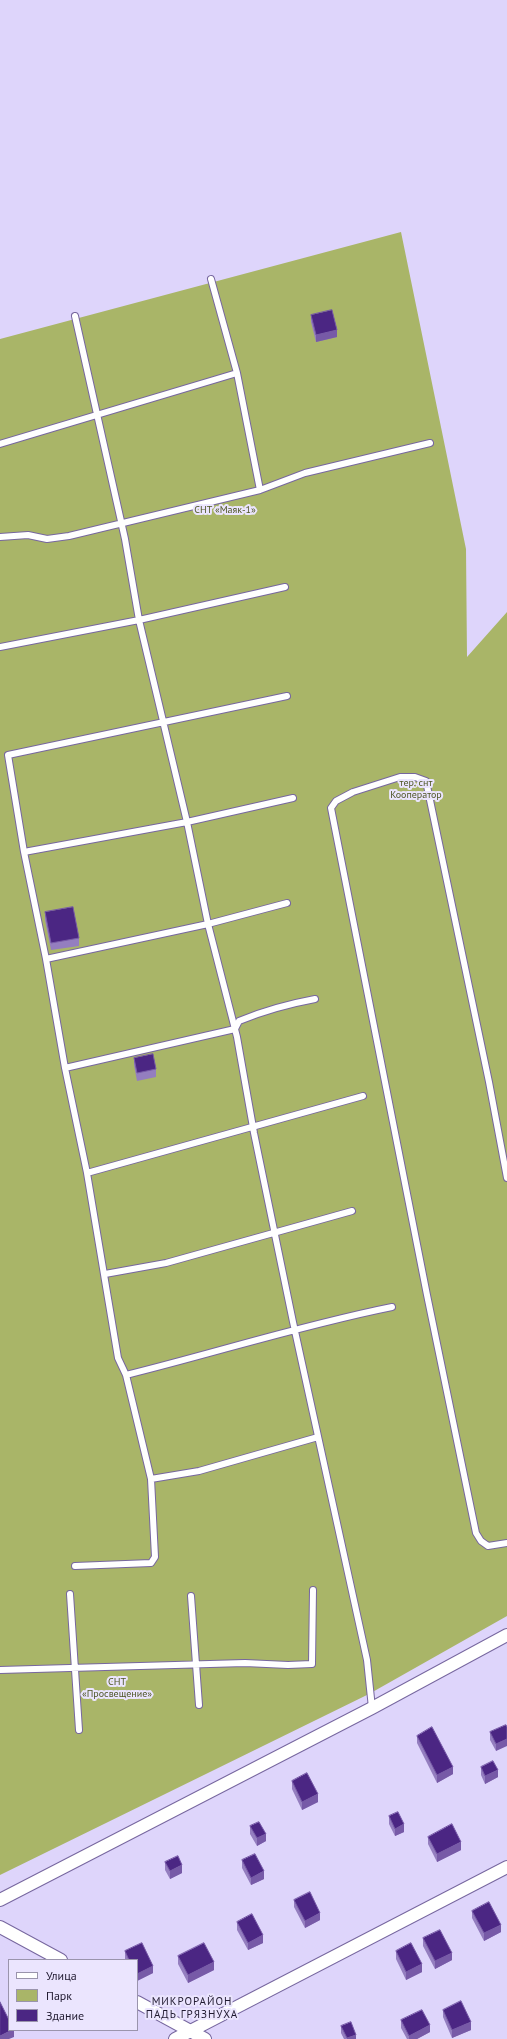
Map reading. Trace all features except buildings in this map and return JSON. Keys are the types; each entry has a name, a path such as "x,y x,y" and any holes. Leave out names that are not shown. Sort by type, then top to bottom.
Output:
{"street":[{"path":"0,1900 372,1708 507,1635"},
{"path":"175,2039 507,1867"},
{"path":"0,1927 59,1959"},
{"path":"138,2003 205,2039"}],"lane":[{"path":"212,279 237,374 260,490"},
{"path":"75,316 122,523 139,620 162,723 187,822 208,924 235,1029 253,1128 295,1331 367,1660 372,1708"},
{"path":"0,444 97,414 237,374"},
{"path":"0,537 28,536 48,539 69,536 260,490 305,473 430,443"},
{"path":"0,647 139,620 285,587"},
{"path":"75,1566 151,1563 155,1557 155,1553 151,1478 126,1375 118,1358 87,1173 24,852 8,755 287,696"},
{"path":"507,1178 489,1082 426,781 415,777 400,777 354,792 336,800 331,808 427,1295 476,1533 481,1541 488,1546 507,1543"},
{"path":"24,852 187,822 293,798"},
{"path":"46,959 208,924 287,903"},
{"path":"235,1029 238,1021 257,1014 295,1003 315,1000"},
{"path":"66,1068 235,1029"},
{"path":"87,1173 253,1128 363,1096"},
{"path":"105,1274 166,1263 352,1211"},
{"path":"126,1375 295,1331 328,1320 392,1307"},
{"path":"151,1478 199,1471 318,1437"},
{"path":"0,1670 196,1664 312,1664 313,1590"},
{"path":"70,1594 79,1730"},
{"path":"191,1596 199,1705"}],"green space":[{"name":"СНТ «Маяк-1»","path":"401,232 466,549 467,657 507,612 507,1616 369,1694 0,1875 0,339"}],"district":[{"name":"МИКРОРАЙОН ПАДЬ ГРЯЗНУХА","path":"192,2008"}],"park label":[{"name":"тер. снт Кооператор","path":"416,788"},
{"name":"СНТ «Просвещение»","path":"117,1688"}]}
